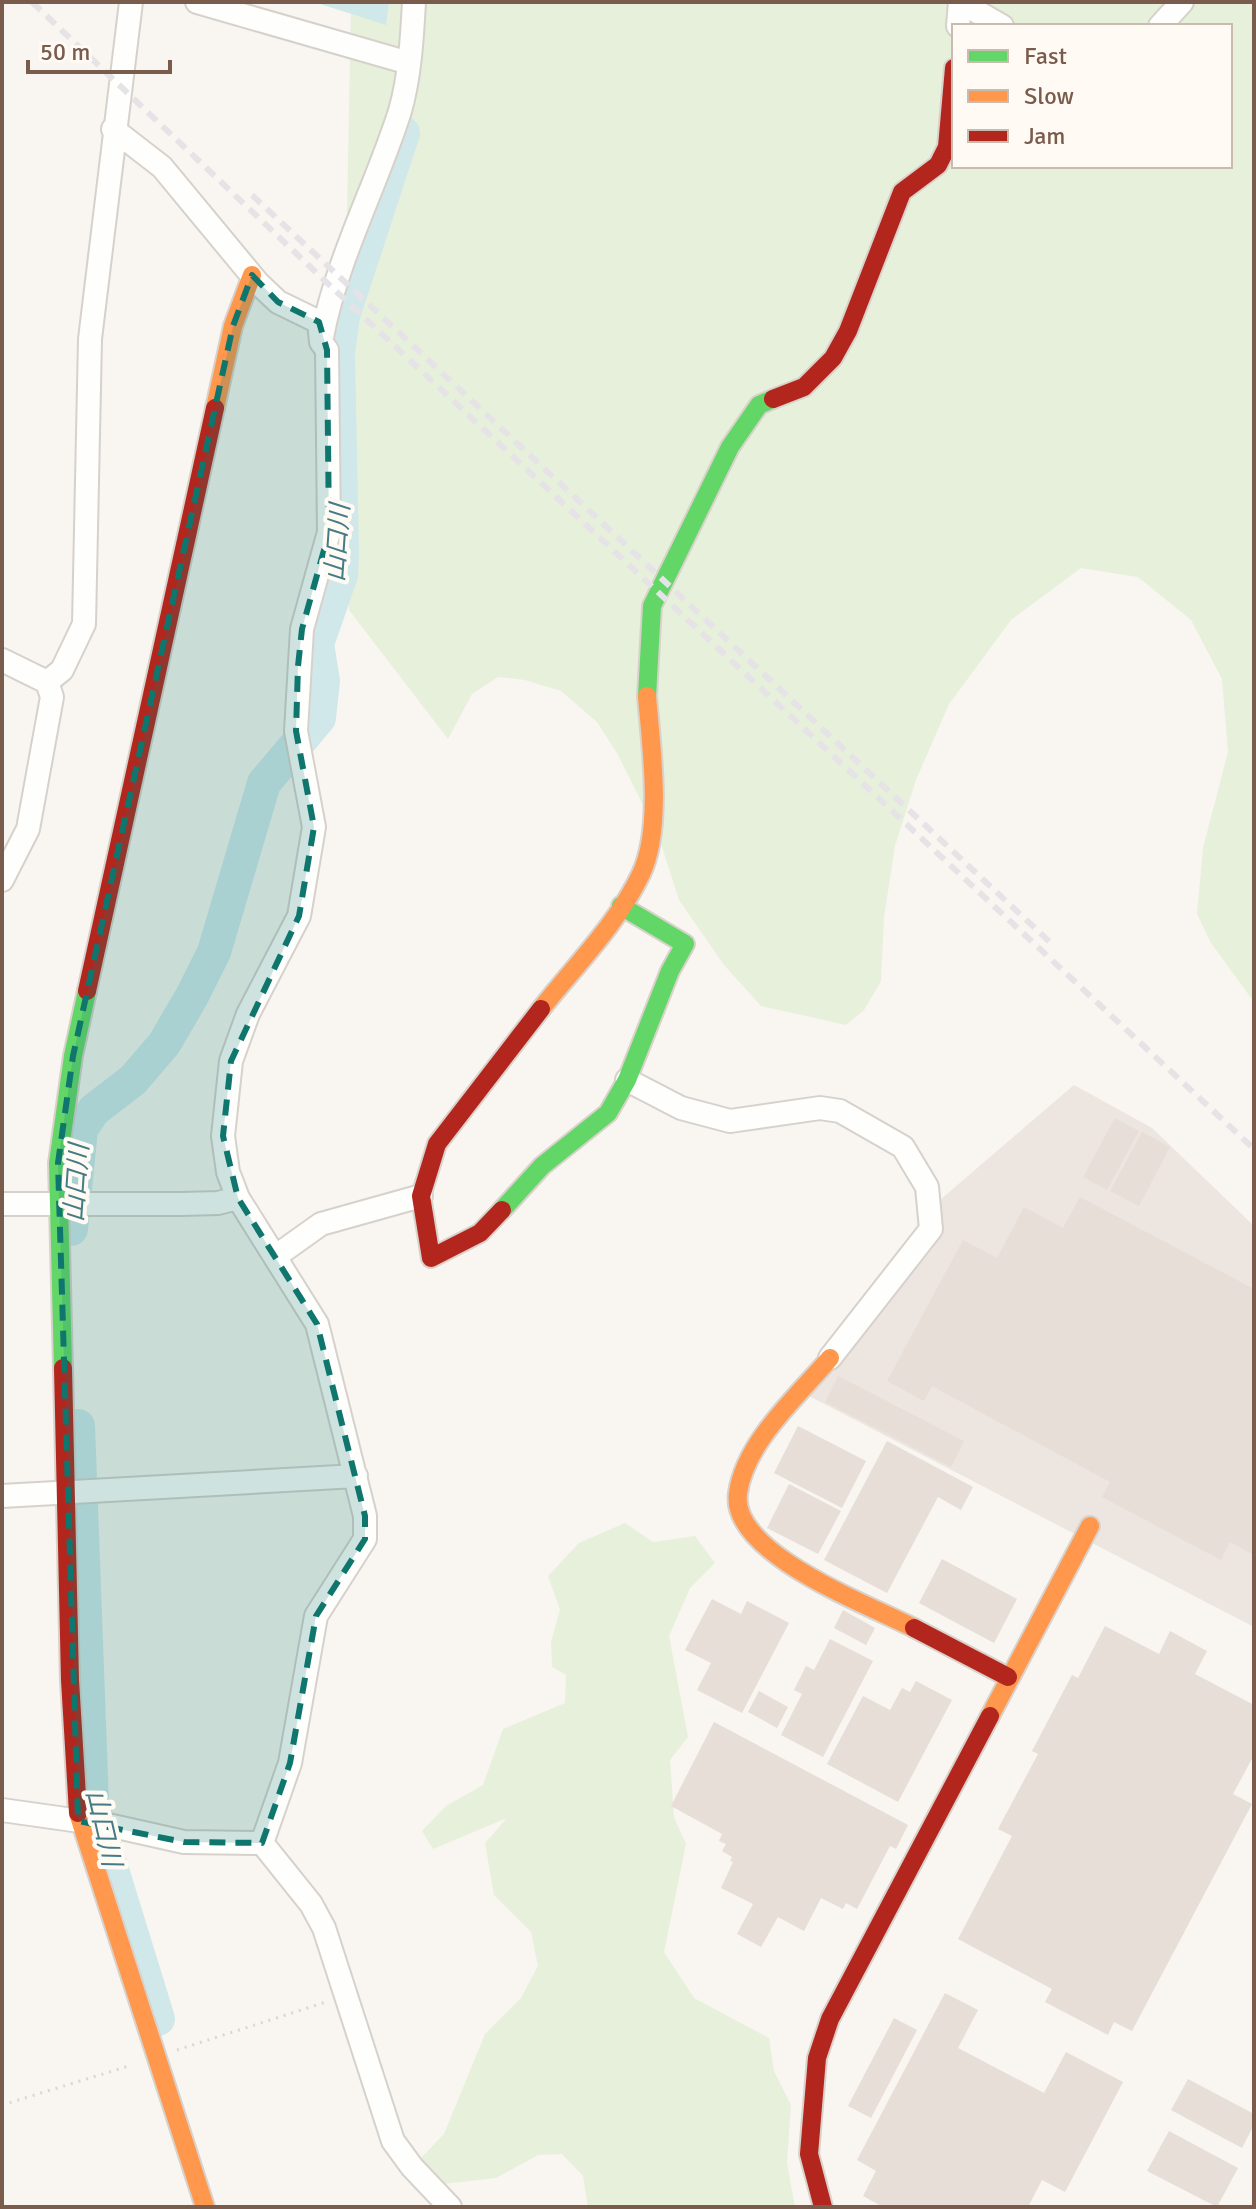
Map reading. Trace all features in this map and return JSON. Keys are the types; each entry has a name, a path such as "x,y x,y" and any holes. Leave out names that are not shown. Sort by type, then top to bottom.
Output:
{"street":[{"path":"47,682 62,670 84,624 90,339 113,129 131,2"},
{"path":"197,2 409,63"},
{"path":"321,342 333,292 400,110 409,63 414,2"},
{"path":"958,24 960,2 998,24"},
{"path":"1162,24 1182,2"},
{"path":"621,906 685,944 670,971 627,1080 608,1113 542,1166 480,1233 431,1258 421,1196 437,1144 621,906 642,873 651,836 652,763 645,677 652,606 730,447 759,405 804,387 833,358 848,331 902,192 938,165 947,147 952,91"},
{"path":"113,129 162,167 278,302 319,322 321,342 327,350 325,399 331,453 329,532 302,629 296,731 314,827 299,916 248,1014 231,1061 223,1136 228,1172 238,1198 317,1324 365,1516 365,1539 316,1616 290,1763 262,1843"},
{"path":"205,2207 78,1821 70,1680 58,1163 73,1056 233,326 252,275"},
{"path":"2,660 47,682"},
{"path":"2,880 28,829 51,712 47,682"},
{"path":"627,1080 681,1108 730,1121 820,1108 840,1111 903,1147 927,1187 931,1229 755,1451 739,1478 738,1510 751,1534 774,1556 1008,1677"},
{"path":"276,1256 321,1224 421,1196"},
{"path":"2,1204 182,1204 218,1203 238,1198"},
{"path":"2,1496 356,1476"},
{"path":"823,2207 809,2154 817,2058 830,2019 1090,1526"},
{"path":"2,1810 108,1825 184,1842 262,1843"},
{"path":"262,1843 311,1904 324,1928 393,2141 412,2167 450,2207"}],"path":[{"path":"181,2049 345,1995"},
{"path":"2,2105 155,2058"}],"highlighted area":[{"path":"252,275 278,302 319,322 327,350 329,532 302,629 298,666 296,731 314,827 299,916 231,1061 223,1136 238,1198 317,1324 365,1516 365,1539 316,1616 290,1763 262,1843 184,1842 78,1821 58,1163 73,1056 233,326"}],"shaded area":[{"path":"1074,1085 1152,1128 1254,1226 1254,1627 809,1396 933,1248 940,1200"}],"green space":[{"path":"351,2 1254,2 1254,1002 1211,943 1197,914 1203,848 1228,752 1222,679 1191,620 1138,577 1081,568 1011,620 949,704 916,780 895,846 884,917 881,981 864,1010 846,1025 761,1006 724,965 679,900 659,837 617,753 597,722 561,691 525,680 498,677 472,694 448,739 349,610 346,273"},
{"path":"625,1523 653,1542 695,1536 715,1563 690,1588 669,1636 688,1737 670,1760 674,1817 686,1844 664,1952 694,1998 769,2038 774,2071 791,2105 787,2163 795,2207 588,2207 583,2176 562,2154 538,2155 496,2178 443,2184 420,2159 444,2134 485,2034 521,1998 538,1966 531,1932 494,1895 485,1843 507,1818 433,1849 422,1831 446,1806 483,1785 503,1729 565,1703 566,1675 552,1667 551,1642 560,1610 548,1576 579,1543"}],"water":[{"path":"314,2 389,2 386,25"}],"building":[{"path":"1115,1118 1139,1131 1107,1190 1083,1177"},
{"path":"1142,1132 1170,1147 1139,1206 1110,1191"},
{"path":"1080,1197 1254,1289 1254,1555 1230,1542 1221,1560 1102,1497 1110,1482 932,1386 924,1401 887,1381 963,1240 997,1258 1024,1207 1063,1228"},
{"path":"838,1376 964,1441 951,1467 825,1402"},
{"path":"798,1426 866,1461 842,1508 774,1473"},
{"path":"887,1441 973,1487 961,1510 938,1497 887,1593 824,1560"},
{"path":"789,1484 841,1511 818,1554 767,1528"},
{"path":"942,1559 1017,1599 994,1643 919,1603"},
{"path":"712,1599 741,1614 747,1601 789,1623 742,1713 697,1690 711,1663 685,1650"},
{"path":"843,1610 875,1628 866,1645 834,1628"},
{"path":"1105,1626 1159,1654 1170,1631 1207,1651 1195,1674 1254,1705 1254,1755 1233,1794 1252,1804 1132,2031 1114,2022 1108,2035 1045,2002 1052,1989 958,1939 1012,1836 998,1829 1038,1754 1032,1751 1072,1675 1078,1678"},
{"path":"830,1639 873,1661 823,1757 781,1735 802,1694 794,1690 806,1666 814,1670"},
{"path":"916,1681 952,1700 898,1802 827,1764 863,1696 890,1710 902,1688 910,1692"},
{"path":"759,1691 788,1707 777,1728 748,1712"},
{"path":"714,1722 908,1825 896,1849 890,1846 857,1909 846,1903 843,1909 821,1898 804,1931 778,1917 761,1947 737,1934 753,1904 721,1888 733,1862 730,1861 732,1857 722,1851 726,1844 719,1841 722,1834 671,1806"},
{"path":"945,1993 978,2010 958,2048 1044,2093 1066,2052 1123,2082 1065,2192 1042,2180 1028,2207 883,2207 863,2196 876,2171 857,2160"},
{"path":"894,2018 917,2030 871,2118 848,2106"},
{"path":"1188,2079 1254,2114 1254,2125 1242,2148 1171,2110"},
{"path":"1169,2131 1238,2168 1217,2207 1147,2171"}],"waterway":[{"name":"山口川","path":"71,1229 81,1129 94,1110 133,1080 164,1044 192,996 214,952 264,783 319,718 323,681 317,644 341,575 338,353 343,316 403,133"},
{"name":"山口川","path":"78,1426 92,1805 158,2019"}],"railway":[{"path":"32,2 324,280 1254,1149"},
{"path":"252,195 1052,944"}],"traffic: fast":[{"path":"647,696 652,606 730,447 759,405 773,399"},
{"path":"502,1210 542,1166 608,1113 627,1080 670,971 685,944 621,906"},
{"path":"63,1368 58,1163 73,1056 87,991"}],"traffic: slow":[{"path":"215,408 233,326 252,275"},
{"path":"541,1009 620,910 648,855 654,786 647,696"},
{"path":"830,1358 775,1421 751,1456 738,1493 741,1515 755,1536 778,1556 836,1591 914,1628"},
{"path":"990,1716 1090,1526"},
{"path":"78,1813 205,2207"}],"traffic: jam":[{"path":"773,399 804,387 833,358 848,331 902,192 938,165 947,147 952,91"},
{"path":"87,991 215,408"},
{"path":"502,1210 480,1233 431,1258 421,1196 437,1144 541,1009"},
{"path":"63,1368 70,1680 78,1813"},
{"path":"914,1628 1008,1677"},
{"path":"823,2207 809,2154 817,2058 830,2019 990,1716"}]}
